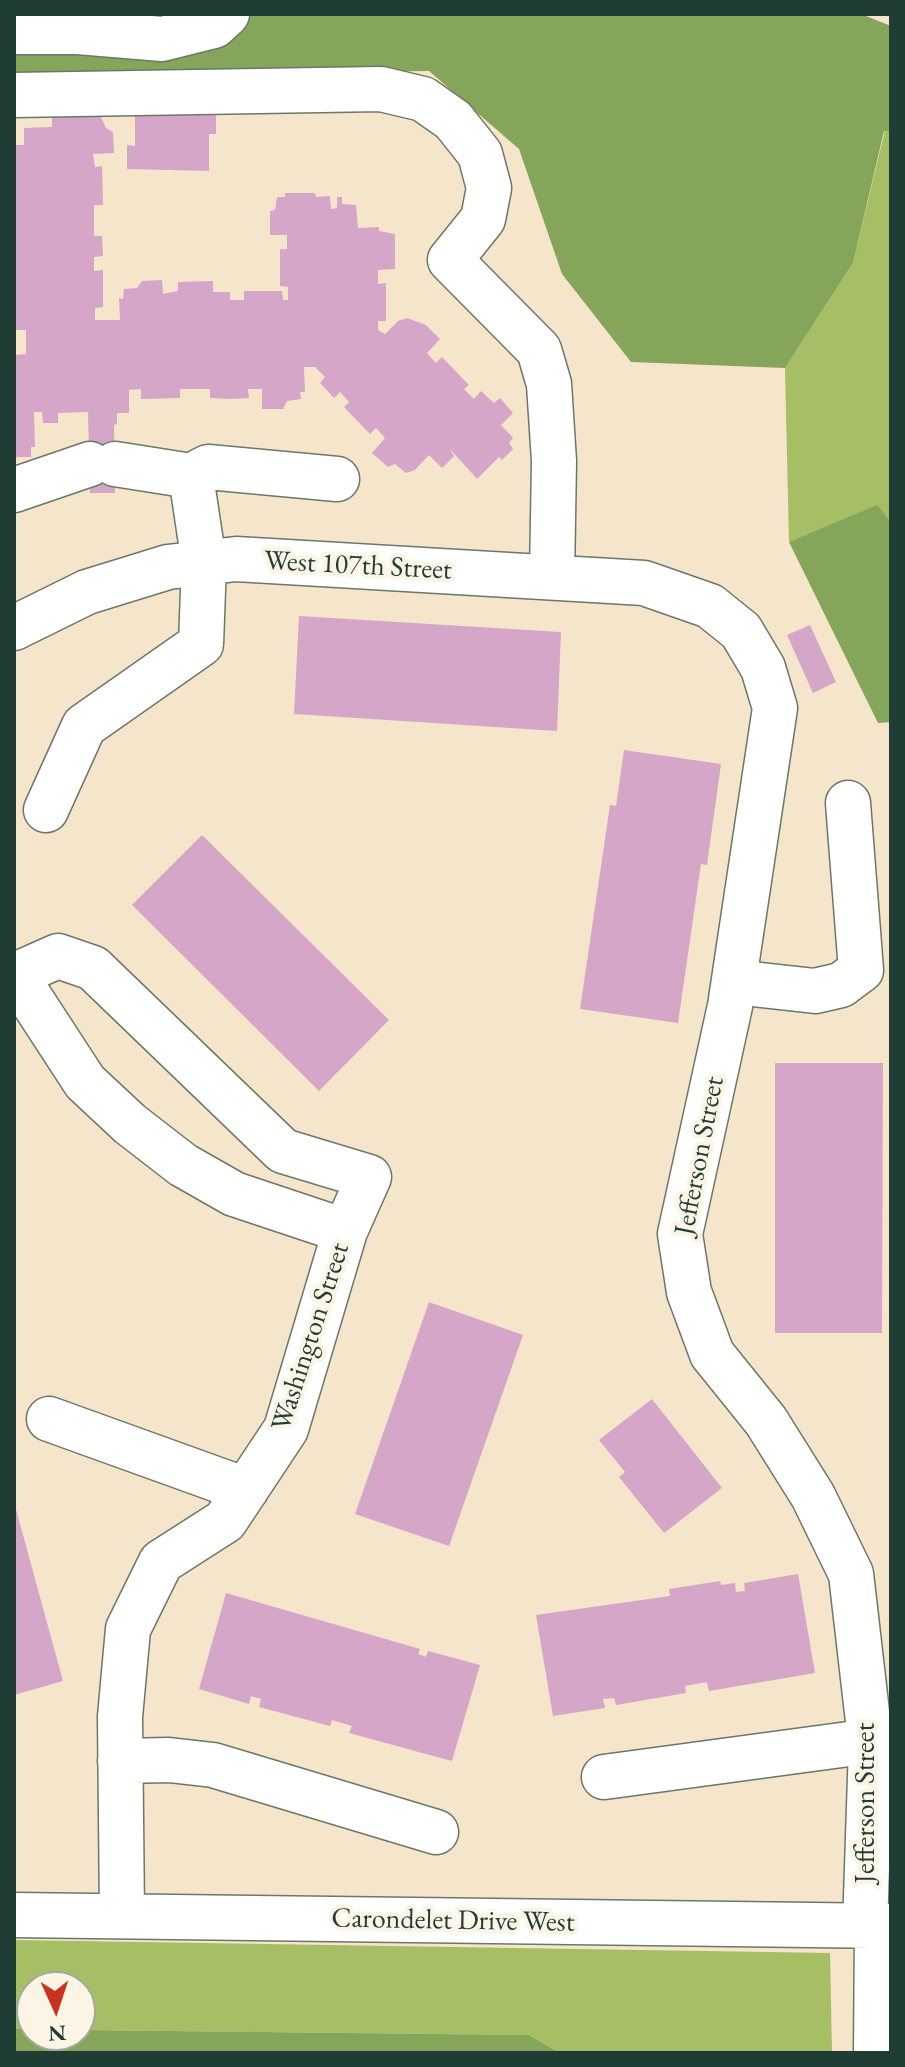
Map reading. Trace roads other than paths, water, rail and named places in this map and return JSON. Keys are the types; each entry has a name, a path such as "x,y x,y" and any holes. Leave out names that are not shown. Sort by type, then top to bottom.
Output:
{"street":[{"path":"14,32 100,24 162,39 214,26 227,14"},
{"path":"14,95 381,89 423,99 453,120 480,154 489,188 483,219 450,260 539,350 549,384 554,461 552,577"},
{"path":"14,490 103,464 191,476 208,467 337,479"},
{"path":"46,810 84,726 201,644 204,563 191,476"},
{"name":"West 107th Street","path":"14,628 87,592 168,567 236,559 644,583 710,606"},
{"name":"Jefferson Street","path":"710,606 741,631 763,668 775,708 734,982 680,1234 689,1292 712,1354 782,1446 813,1496 851,1574 871,1741 881,2048"},
{"path":"734,982 815,991 841,985 861,970 848,803"},
{"path":"15,974 58,956 93,968 283,1151 369,1177 345,1231"},
{"name":"Washington Street","path":"15,974 85,1082 140,1132 183,1165 234,1194 345,1231 286,1429 225,1521 161,1562 128,1629 120,1717 122,1916"},
{"path":"49,1419 246,1490"},
{"path":"604,1777 871,1741"},
{"path":"120,1761 169,1760 213,1765 436,1832"},
{"name":"Carondelet Drive West","path":"14,1915 878,1927"}]}
